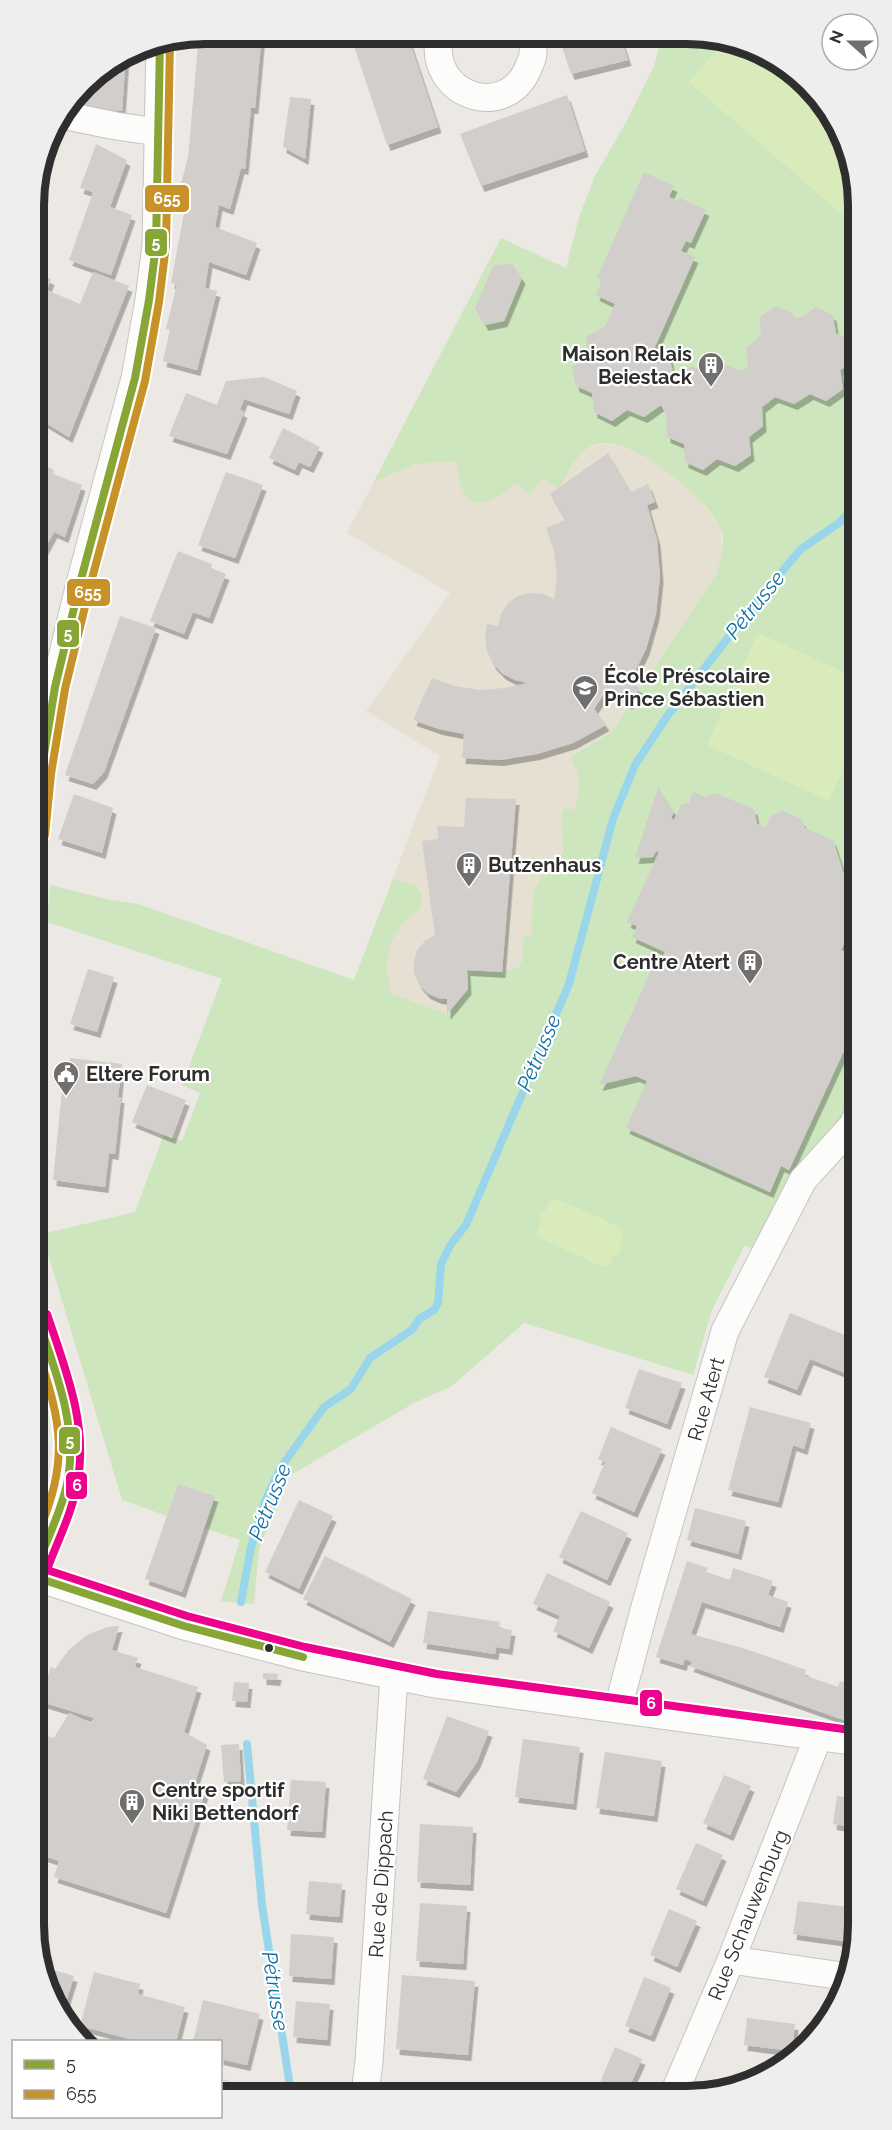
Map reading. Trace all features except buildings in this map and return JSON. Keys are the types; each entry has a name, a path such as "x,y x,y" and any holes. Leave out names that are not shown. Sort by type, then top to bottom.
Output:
{"street":[{"path":"438,44 440,66 451,83 465,93 478,97 495,97 509,92 524,78 533,54 532,44"},
{"path":"44,714 45,685 80,583 137,367 149,300 156,245 160,50"},
{"path":"70,117 158,132"},
{"name":"Rue Atert","path":"618,1708 725,1331 803,1180 848,1130"},
{"path":"43,1337 66,1407 71,1441 69,1472 62,1502 43,1550"},
{"path":"43,1580 184,1626 303,1657 435,1684 848,1741"},
{"name":"Rue de Dippach","path":"366,2086 394,1675"},
{"name":"Rue Schauwenburg","path":"677,2086 731,1960 818,1737"},
{"path":"731,1960 840,1976"}],"shaded area":[{"path":"449,338 559,488 582,451 598,444 616,445 636,452 667,471 696,496 720,526 723,552 716,574 612,732 569,756 577,769 580,789 575,810 561,815 563,852 542,875 533,893 531,936 524,936 522,961 518,967 502,972 467,970 468,989 447,1014 354,980 440,756 366,711 450,593 347,533"}],"green space":[{"path":"660,44 709,45 739,52 768,65 786,77 815,106 836,143 847,183 848,1130 764,1254 745,1245 712,1310 693,1375 524,1323 452,1386 414,1403 289,1476 259,1549 254,1604 221,1601 240,1540 204,1528 215,1496 178,1484 167,1516 122,1500 43,1234 135,1212 164,1134 182,1141 200,1093 182,1085 222,979 47,922 50,885 106,899 138,904 354,980 393,879 417,886 422,896 421,908 404,921 391,942 386,967 390,993 447,1014 468,989 467,970 502,972 518,967 522,961 524,936 531,936 533,893 542,875 563,852 561,815 565,807 575,810 579,782 569,757 612,732 716,574 723,537 711,513 683,485 647,458 611,444 597,444 584,451 559,489 542,478 530,495 517,483 483,503 469,500 464,493 456,461 415,464 374,482 501,238 566,268 579,217 595,176 629,117 654,66"},
{"path":"719,47 749,56 786,77 815,106 836,143 847,183 848,220 689,82"},
{"path":"758,633 848,674 848,759 829,801 707,745"},
{"path":"557,1199 620,1227 623,1234 619,1244 622,1245 618,1255 614,1254 610,1264 603,1267 540,1238 537,1232 542,1221 539,1219 542,1211 545,1212 550,1201"}],"waterway":[{"name":"Pétrusse","path":"241,1602 251,1547 265,1501 281,1467 324,1407 351,1389 370,1358 413,1329 419,1319 434,1310 438,1303 441,1264 451,1244 466,1225 569,984 613,819 635,765 668,715 748,612 801,549 839,523 848,513"},
{"name":"Pétrusse","path":"247,1744 262,1905 290,2086"}],"transit line":[{"name":"655","path":"45,835 51,774 65,689 145,381 159,302 166,245 170,48"},
{"name":"5","path":"44,757 55,687 80,583 135,378 149,300 156,245 160,50"},
{"name":"6","path":"47,1314 68,1376 78,1419 80,1441 80,1462 75,1495 48,1567"},
{"name":"5","path":"43,1335 58,1378 68,1420 70,1463 67,1484 58,1514 43,1550"},
{"name":"655","path":"43,1369 57,1422 59,1443 54,1486 43,1519"},
{"name":"6","path":"43,1569 187,1616 305,1647 437,1674 848,1730"},
{"name":"5","path":"43,1580 184,1626 303,1657"}],"place":[{"name":"Maison Relais Beiestack","path":"711,388"},
{"name":"École Préscolaire Prince Sébastien","path":"585,711"},
{"name":"Butzenhaus","path":"469,888"},
{"name":"Centre Atert","path":"750,985"},
{"name":"Eltere Forum","path":"66,1097"},
{"name":"Centre sportif Niki Bettendorf","path":"132,1825"}]}
